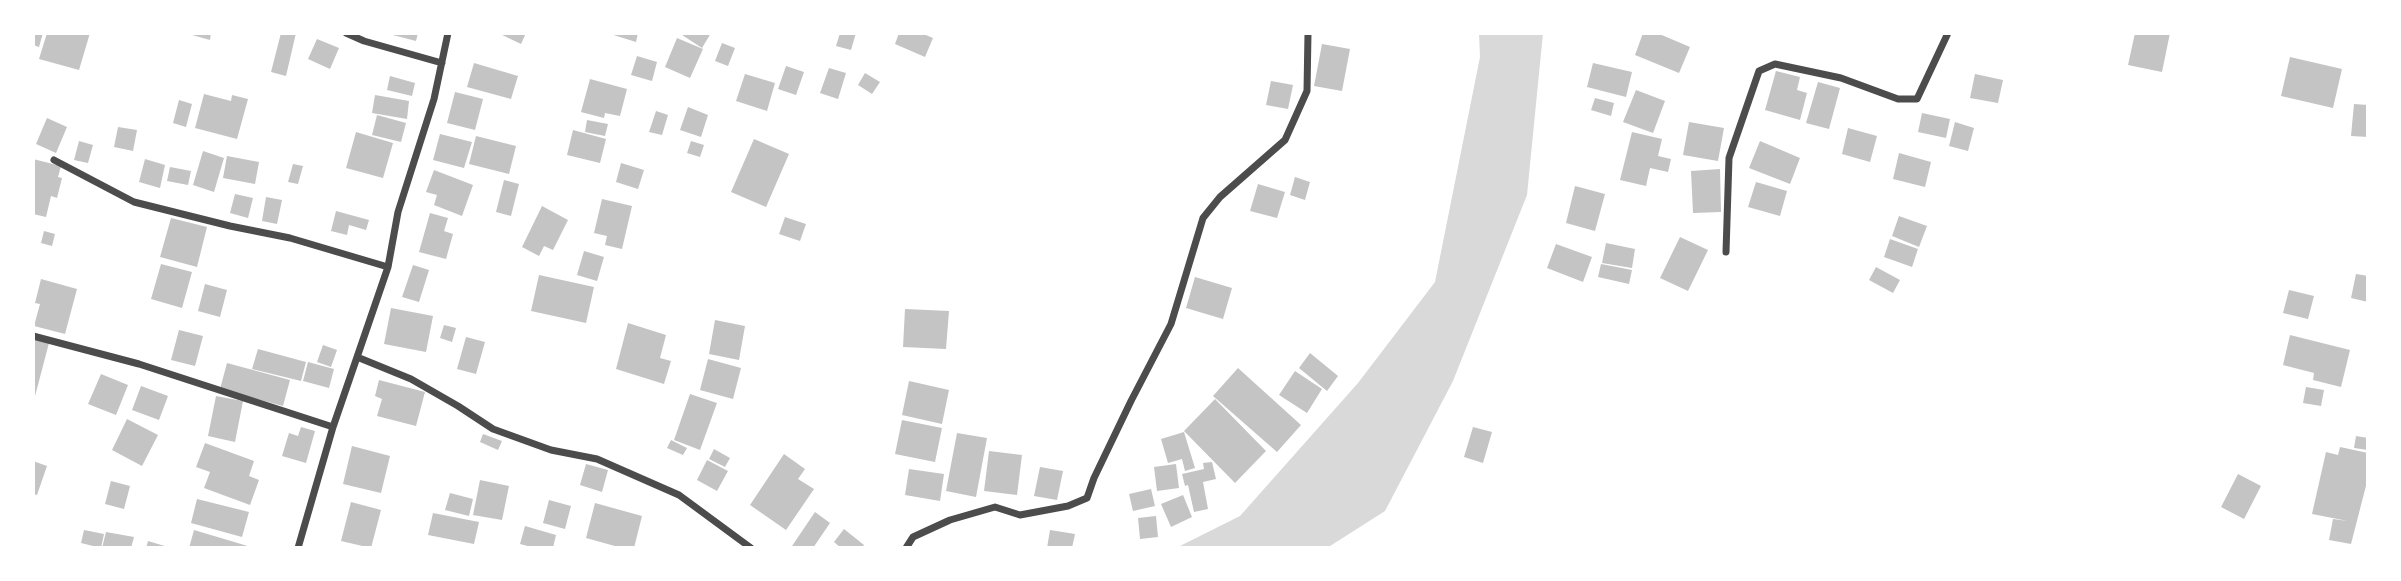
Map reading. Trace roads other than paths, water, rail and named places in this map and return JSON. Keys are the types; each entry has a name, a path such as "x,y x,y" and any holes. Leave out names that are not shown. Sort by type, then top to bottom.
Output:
{"street":[{"path":"346,33 364,41 442,63"},
{"path":"298,548 333,427 387,267 398,212 433,99 448,33"},
{"path":"906,548 913,537 995,507 1020,515 1068,506 1087,498 1125,412 1171,324 1203,218 1220,197 1286,140 1307,91 1308,33"},
{"path":"1726,252 1729,158 1759,71 1776,64 1841,78 1898,99 1917,99 1948,33"},
{"path":"54,160 134,202 290,238 387,267"},
{"path":"33,336 139,364 333,427"},
{"path":"356,357 411,379 493,429 551,450 597,459 679,495 751,548"}]}
